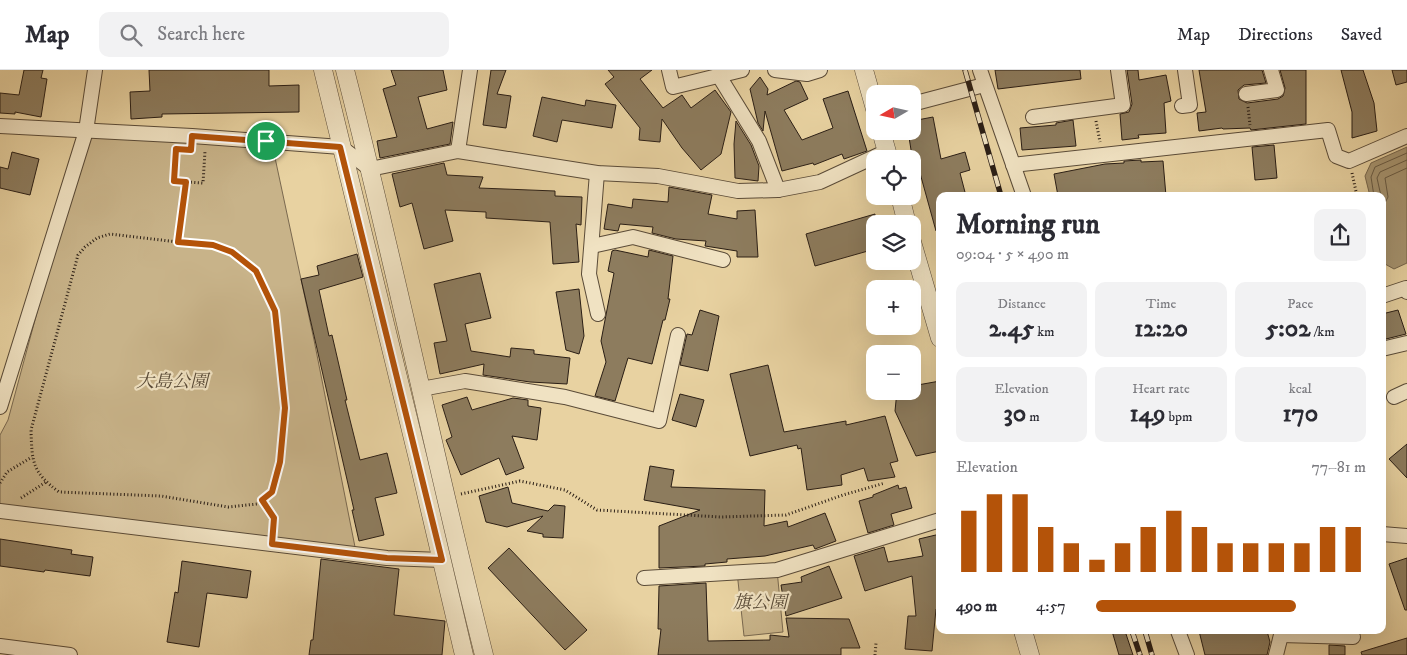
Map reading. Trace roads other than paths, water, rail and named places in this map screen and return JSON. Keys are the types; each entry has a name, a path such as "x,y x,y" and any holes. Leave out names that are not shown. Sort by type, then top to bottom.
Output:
{"street":[{"path":"0,407 86,132 95,70"},
{"path":"323,70 340,147 464,655"},
{"path":"345,70 370,168 484,655"},
{"path":"458,152 470,70"},
{"path":"668,70 674,86 742,70"},
{"path":"775,70 807,74 820,70"},
{"path":"864,70 868,85"},
{"path":"980,70 1023,192"},
{"path":"1032,117 1124,105 1118,70"},
{"path":"1182,106 1190,105 1185,70"},
{"path":"1246,94 1277,90 1271,70"},
{"path":"719,76 759,141 778,190"},
{"path":"921,102 984,85"},
{"path":"0,126 86,132 192,143 340,147 370,168 458,152 597,174 658,176 738,191 778,190 820,182 866,164"},
{"path":"1013,165 1328,130 1336,156 1349,160 1407,136"},
{"path":"597,174 589,274 598,314"},
{"path":"592,246 633,236 723,260"},
{"path":"920,270 936,324"},
{"path":"1386,295 1406,288 1407,292"},
{"path":"421,389 465,381 565,397 659,421 678,335"},
{"path":"1386,348 1407,343"},
{"path":"1394,397 1407,391"},
{"path":"0,511 387,558 442,560"},
{"path":"644,578 777,570 936,521"},
{"path":"1386,534 1407,536"},
{"path":"1024,634 1030,655"},
{"path":"1179,634 1187,655"},
{"path":"1276,655 1281,634"},
{"path":"1299,634 1353,637"},
{"path":"0,646 70,655"}],"water":[{"path":"1407,147 1407,263 1394,269 1386,265 1386,192 1369,192 1365,176 1371,163"}],"railway":[{"path":"965,70 1000,192"},
{"path":"1133,634 1140,655"},
{"path":"1146,634 1152,655"}],"park label":[{"name":"大島公園","path":"172,381"},
{"name":"旗公園","path":"760,602"}]}
